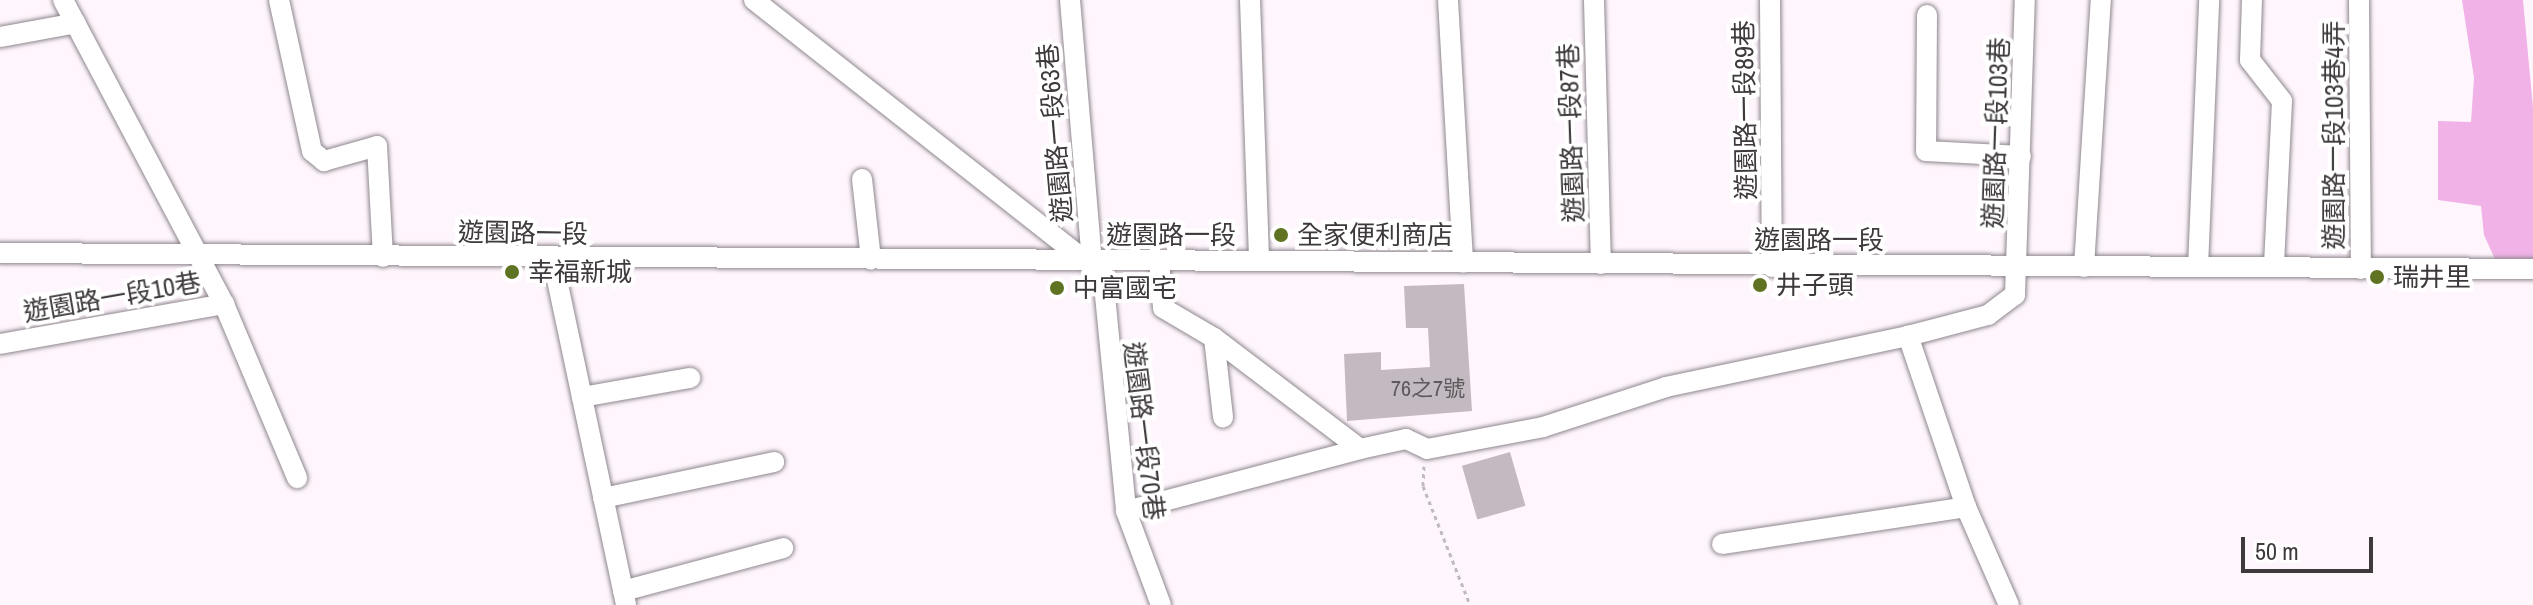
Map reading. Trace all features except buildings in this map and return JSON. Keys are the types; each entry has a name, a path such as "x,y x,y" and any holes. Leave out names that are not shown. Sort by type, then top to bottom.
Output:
{"street":[{"name":"遊園路一段10巷","path":"0,344 224,304 202,251 63,0"},
{"path":"279,0 312,151 324,161 377,146 383,257"},
{"path":"754,0 1092,261"},
{"name":"遊園路一段63巷","path":"1070,0 1092,261"},
{"path":"1250,0 1259,261"},
{"path":"1448,0 1463,263"},
{"name":"遊園路一段87巷","path":"1594,0 1601,264"},
{"name":"遊園路一段89巷","path":"1770,0 1772,267"},
{"name":"遊園路一段103巷","path":"1427,449 1543,427 1666,387 1908,336 2001,308 2015,295 2018,267 2025,0"},
{"path":"2084,267 2101,0"},
{"path":"2198,267 2209,0"},
{"path":"2252,0 2250,60 2282,101 2274,267"},
{"name":"遊園路一段103巷4弄","path":"2359,0 2361,269"},
{"path":"1927,15 1926,151 2021,156"},
{"path":"0,37 76,23"},
{"path":"862,179 871,259"},
{"name":"遊園路一段","path":"0,253 202,251 553,261 1159,260 1772,267 2533,269"},
{"path":"1159,260 1163,308 1214,338 1360,449"},
{"path":"553,261 625,598 783,548"},
{"name":"遊園路一段70巷","path":"1092,261 1103,275 1126,511 1161,605"},
{"path":"224,304 297,478"},
{"path":"1908,336 1966,507 2009,605"},
{"path":"1214,338 1223,417"},
{"path":"582,397 690,378"},
{"path":"1126,511 1406,439 1427,449"},
{"path":"603,498 774,462"},
{"path":"1722,544 1966,507"}],"path":[{"path":"1427,449 1423,486 1470,605"}],"shaded area":[{"path":"2462,0 2523,0 2533,108 2533,266 2498,266 2484,235 2481,206 2438,200 2438,121 2471,122 2474,78"}],"place":[{"name":"全家便利商店","path":"1281,235"},
{"name":"幸福新城","path":"512,272"},
{"name":"瑞井里","path":"2377,277"},
{"name":"井子頭","path":"1760,285"},
{"name":"中富國宅","path":"1057,288"}]}
